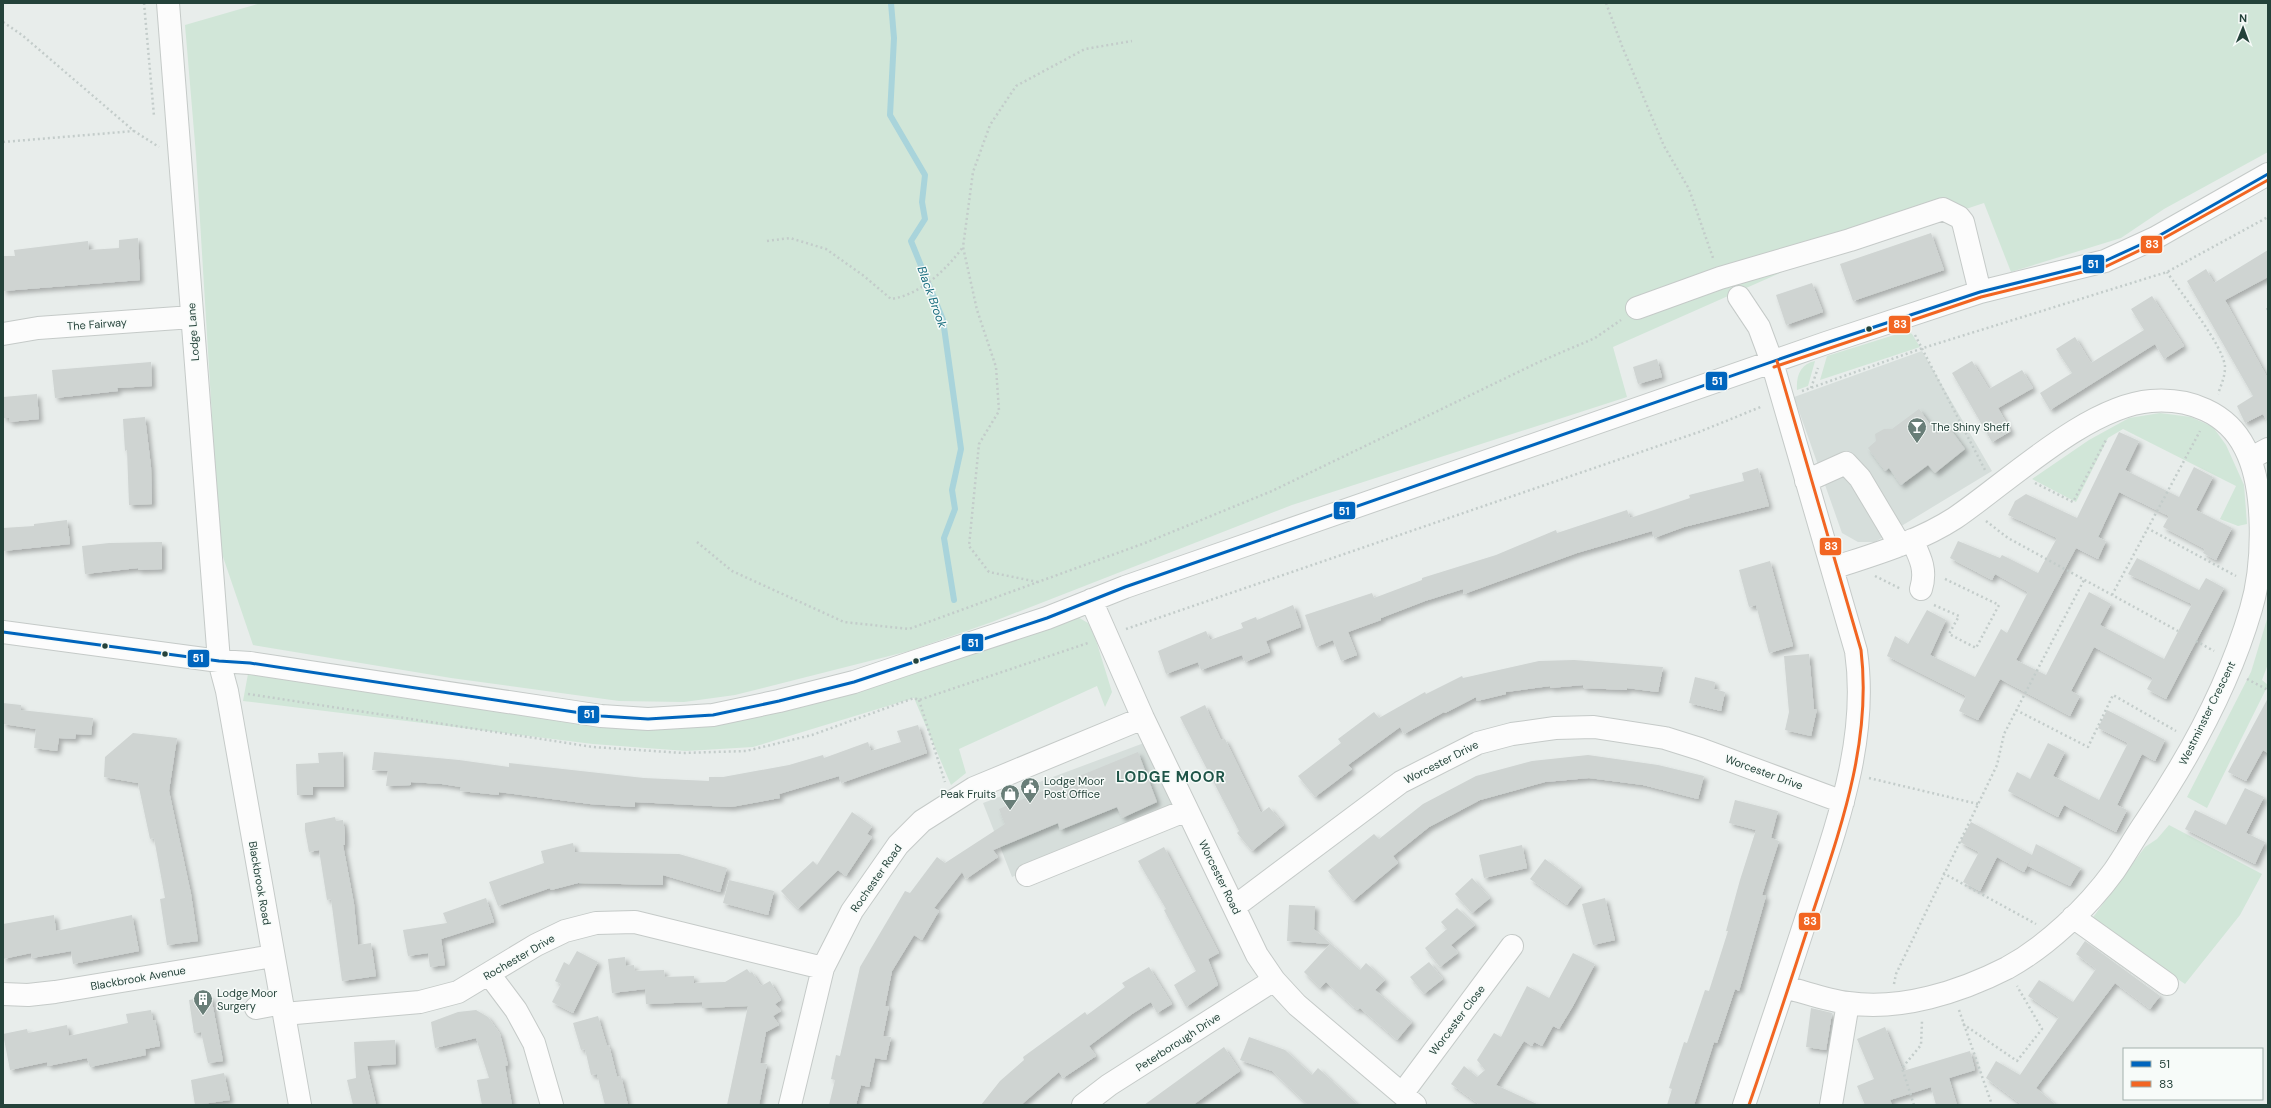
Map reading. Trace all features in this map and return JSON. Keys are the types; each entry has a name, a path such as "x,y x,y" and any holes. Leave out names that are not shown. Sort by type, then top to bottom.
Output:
{"street":[{"name":"Lodge Lane","path":"168,3 219,661"},
{"path":"3,632 219,661 250,663 601,716 648,719 712,715 854,682 1046,618 1092,600 1772,362 1980,292 2105,261 2155,238 2268,174"},
{"path":"1637,308 1720,278 1850,240 1943,209 1959,217 1963,222 1980,292"},
{"path":"1739,297 1758,327 1772,362 1806,481 1841,566 1859,672 1858,727 1844,802 1744,1105"},
{"name":"The Fairway","path":"3,334 38,328 192,317"},
{"name":"Westminster Crescent","path":"1784,987 1848,1003 1879,1005 1922,998 1953,989 2006,968 2031,953 2073,917 2113,872 2174,781 2230,670 2252,608 2259,561 2259,454 2240,439 2226,423 2210,411 2190,403 2168,400 2148,401 2124,406 2102,414 1949,521 1906,543 1841,566"},
{"path":"1806,481 1846,463 1860,478 1906,543 1920,588"},
{"name":"Worcester Road","path":"1092,600 1106,636 1143,718 1257,956 1274,980 1297,1005 1409,1099"},
{"name":"Blackbrook Road","path":"219,661 227,691 300,1105"},
{"name":"Rochester Road","path":"790,1105 824,968 852,911 898,845 922,821 951,801 974,788 1143,718"},
{"name":"Worcester Drive","path":"1234,907 1401,782 1448,756 1478,743 1512,734 1555,728 1594,727 1665,738 1700,749 1844,802"},
{"path":"1027,875 1187,810"},
{"path":"2073,917 2167,984"},
{"name":"Rochester Drive","path":"256,1008 420,1002 458,992 536,944 565,931 596,923 635,922 824,968"},
{"name":"Worcester Close","path":"1409,1099 1512,946"},
{"name":"Blackbrook Avenue","path":"3,994 28,995 55,992 273,956"},
{"path":"489,974 516,1010 534,1043 552,1105"},
{"name":"Peterborough Drive","path":"1083,1105 1109,1085 1274,980"},
{"path":"1831,1105 1848,1003"}],"path":[{"path":"144,3 154,121"},
{"path":"1606,3 1622,46 1664,146 1689,189 1720,278"},
{"path":"3,22 22,35 134,131 163,149 180,153"},
{"path":"1038,582 989,572 969,546 979,444 999,411 996,366 977,310 963,247 973,172 990,125 1016,86 1085,49 1132,41"},
{"path":"3,142 134,131"},
{"path":"156,137 156,145"},
{"path":"1106,636 1698,432 1782,399 1922,348 2167,272 2268,217"},
{"path":"767,241 790,238 826,249 864,276 891,299 906,297 948,267 963,247"},
{"path":"2112,595 2210,411 2224,377 2225,366 2219,350 2167,272"},
{"path":"697,542 732,572 844,622 910,629 1146,543 1272,491 1539,362 1595,338 1637,308"},
{"path":"1906,318 1994,489"},
{"path":"2016,473 2073,502 2110,433"},
{"path":"1975,503 1986,520 2008,538 2178,631"},
{"path":"2147,528 2255,587"},
{"path":"1841,566 1920,588 1999,605 1976,648 1949,634 1959,616 1920,588"},
{"path":"1893,1003 1896,974 1997,765 2004,734 2084,580"},
{"path":"2016,710 2088,747 2113,695 2195,741"},
{"path":"919,700 951,801"},
{"path":"1850,774 1978,804"},
{"path":"1943,874 2055,934"},
{"path":"1963,1024 2017,1061 2042,1029 2006,968"},
{"path":"1953,989 1963,1024 1992,1105"},
{"path":"1914,1105 1902,1068 1921,1045 1922,998"}],"shaded area":[{"path":"1922,351 1992,471 1875,542 1858,542 1842,533 1794,397"},
{"path":"1144,743 1176,808 1012,877 983,803"}],"green space":[{"path":"261,3 2268,3 2268,152 2164,209 2121,238 2011,272 1984,203 1800,264 1613,347 1627,397 1292,505 992,622 909,651 735,695 684,702 619,701 451,678 253,645 220,548 196,155 185,25"},
{"path":"1907,331 1912,334 1920,347 1820,380 1827,356"},
{"path":"1815,361 1808,386 1797,390 1797,380 1800,371 1810,362"},
{"path":"2160,413 2191,417 2213,427 2226,445 2244,485 2247,524 2238,526 2220,519 2236,486 2123,429 2108,438 2076,502 2032,479 2089,440 2129,418"},
{"path":"1076,616 1088,623 1095,637 1112,692 1105,707 1097,686 959,749 966,773 951,785 914,698 753,747 686,751 593,744 243,701 250,663 601,716 713,715"},
{"path":"2268,616 2268,664 2262,680 2268,685 2207,808 2187,797 2251,672"},
{"path":"2169,825 2262,874 2240,915 2185,984 2091,920 2145,847 2157,839"}],"building":[{"path":"1931,233 1944,270 1853,301 1840,264"},
{"path":"138,238 140,280 3,291 3,256 15,256 14,250 88,241 89,250 119,248 119,240"},
{"path":"2268,250 2268,277 2225,300 2268,379 2268,423 2263,414 2245,423 2237,406 2253,396 2187,281 2206,269 2214,283"},
{"path":"1812,283 1823,312 1786,325 1776,295"},
{"path":"2152,296 2184,346 2164,359 2155,344 2050,410 2040,393 2072,373 2056,349 2075,337 2091,363 2144,330 2131,309"},
{"path":"1657,359 1662,377 1638,384 1633,367"},
{"path":"1972,361 1989,389 2022,370 2033,388 1998,408 2011,431 1992,442 1952,373"},
{"path":"151,362 152,386 117,388 118,391 55,398 52,370"},
{"path":"37,394 39,419 9,422 9,418 3,418 3,397"},
{"name":"The Shiny Sheff","path":"1919,409 1937,434 1948,426 1965,449 1935,473 1928,465 1901,485 1889,468 1885,471 1868,448 1876,441 1875,434 1884,429 1892,429"},
{"path":"145,417 151,467 152,504 129,505 127,450 125,451 123,419"},
{"path":"2119,432 2139,441 2125,470 2179,497 2194,467 2213,477 2196,510 2232,528 2216,560 2203,553 2205,549 2163,527 2169,516 2119,492 2098,537 2106,541 2098,559 2076,548 2016,660 2046,675 2089,592 2111,604 2100,625 2164,659 2192,604 2128,574 2137,558 2199,590 2206,578 2224,588 2166,699 2147,689 2153,678 2094,647 2071,691 2080,696 2070,716 2000,679 1978,720 1959,711 1966,696 1887,656 1895,636 1908,644 1927,610 1946,620 1930,655 1975,677 2001,629 2007,633 2028,592 1995,574 1992,580 1950,558 1958,541 2000,558 2002,555 2038,573 2057,538 2008,515 2015,501 2026,494 2077,518"},
{"path":"1758,468 1769,506 1684,527 1654,538 1652,531 1577,553 1464,594 1463,589 1425,601 1348,632 1357,655 1341,661 1333,640 1316,647 1305,615 1372,593 1374,598 1422,580 1422,578 1496,555 1556,530 1557,533 1627,510 1630,518 1690,498 1689,495 1744,481 1742,473"},
{"path":"67,520 70,544 3,551 3,528 34,526 34,524"},
{"path":"162,542 162,569 138,570 138,568 85,574 82,546 109,543"},
{"path":"1770,561 1793,646 1769,653 1756,605 1749,607 1739,570"},
{"path":"1293,605 1301,627 1266,641 1270,652 1245,662 1242,655 1201,670 1198,662 1166,674 1158,651 1206,631 1210,640 1243,628 1241,623 1256,617 1257,620"},
{"path":"1809,654 1814,709 1817,709 1811,736 1785,730 1789,712 1784,656"},
{"path":"1574,660 1663,667 1658,692 1627,688 1627,690 1583,688 1583,685 1550,688 1550,686 1506,692 1506,694 1477,701 1476,697 1445,713 1444,712 1404,734 1400,727 1348,765 1352,769 1315,797 1298,776 1341,743 1338,739 1374,712 1379,718 1425,692 1426,694 1462,676 1463,678 1539,661"},
{"path":"1695,677 1715,682 1714,689 1725,692 1721,711 1689,703"},
{"path":"2268,698 2268,753 2263,750 2246,781 2228,772"},
{"path":"3,703 21,705 21,710 93,718 91,735 76,734 75,739 59,738 57,751 34,748 36,729 3,724"},
{"path":"1205,705 1221,740 1225,739 1261,813 1269,807 1284,825 1252,851 1237,833 1239,831 1180,717"},
{"path":"2107,710 2165,740 2155,761 2142,754 2117,805 2127,810 2116,832 2064,805 2058,817 2008,791 2017,772 2030,779 2048,743 2065,752 2053,776 2099,800 2128,743 2098,728"},
{"path":"918,725 927,753 841,783 839,776 779,794 780,798 731,807 635,802 635,807 590,804 499,792 499,795 460,791 461,787 442,784 411,782 411,785 386,786 388,771 372,770 374,752 459,760 509,767 509,763 644,778 709,781 709,777 723,777 789,765 823,755 824,758 868,742 871,751 901,742 897,731"},
{"path":"133,733 177,738 169,791 191,894 198,941 167,945 160,899 165,898 154,838 150,839 138,783 104,777 105,757"},
{"path":"343,752 344,787 313,787 313,795 297,795 296,764 319,763 318,753"},
{"path":"1138,752 1157,802 1122,818 1117,807 1060,830 1058,823 993,850 998,857 966,879 962,872 934,908 939,911 922,940 914,935 892,971 885,1006 889,1006 883,1036 891,1037 886,1060 875,1058 869,1087 861,1085 856,1105 829,1105 835,1080 831,1079 836,1055 840,1056 860,967 905,891 910,893 937,857 945,863 1005,824 999,809"},
{"path":"1588,755 1658,765 1704,776 1698,799 1643,785 1589,778 1545,782 1480,800 1429,827 1393,856 1398,863 1353,901 1328,871 1374,834 1379,839 1423,804 1476,776 1532,761"},
{"path":"2245,788 2264,797 2246,833 2265,842 2255,864 2185,829 2195,810 2226,825"},
{"path":"1735,800 1778,811 1771,838 1779,841 1762,895 1766,896 1739,991 1735,989 1717,1043 1714,1042 1694,1105 1667,1105 1672,1089 1669,1088 1684,1042 1687,1043 1705,990 1709,991 1728,931 1726,931 1740,880 1756,830 1729,823"},
{"path":"852,812 872,826 867,834 872,837 846,876 838,870 798,909 781,891 813,861 817,865"},
{"path":"335,817 336,821 343,820 345,845 343,845 354,904 358,945 371,943 376,976 342,981 331,899 327,900 319,850 309,852 305,830 305,823"},
{"path":"1971,822 2032,855 2036,844 2081,868 2070,886 2028,866 2031,859 2024,872 1997,857 1980,891 1963,882 1979,852 1960,842"},
{"path":"573,843 575,852 679,854 727,868 720,892 663,875 663,885 578,883 551,890 550,888 498,906 489,882 544,863 541,851"},
{"path":"1522,845 1527,868 1484,878 1479,855"},
{"path":"1164,847 1219,953 1208,959 1218,985 1186,1007 1174,985 1196,971 1164,910 1166,909 1138,861"},
{"path":"1545,859 1581,886 1567,905 1530,879"},
{"path":"1472,878 1490,898 1472,913 1455,894"},
{"path":"729,880 774,891 768,915 723,903"},
{"path":"486,898 494,922 441,939 445,965 430,967 428,953 408,956 403,930 447,923 443,913"},
{"path":"1605,898 1615,940 1593,945 1582,904"},
{"path":"1289,905 1315,906 1314,929 1360,970 1366,963 1385,980 1375,990 1412,1022 1397,1040 1360,1008 1357,1010 1326,982 1320,988 1304,972 1330,944 1287,941"},
{"path":"1457,908 1475,925 1451,945 1458,953 1440,967 1425,948 1447,929 1441,922"},
{"path":"54,915 56,931 132,915 139,951 73,964 71,951 32,958 31,953 3,959 3,924"},
{"path":"2085,941 2160,996 2150,1009 2115,983 2036,1088 2056,1105 2022,1105 1986,1078 1996,1061 2020,1075 2059,1017 2028,996 2039,980 2073,1002 2096,969 2076,954"},
{"path":"577,951 598,962 573,1013 552,1002 561,984 555,981 564,962 569,965"},
{"path":"1573,953 1595,964 1573,1006 1559,1029 1553,1026 1542,1046 1534,1042 1532,1046 1524,1041 1496,1085 1539,1105 1480,1105 1451,1084 1464,1066 1477,1077 1485,1070 1477,1060 1494,1033 1501,1037 1527,986 1549,998"},
{"path":"625,957 626,966 634,965 635,971 664,970 665,977 694,976 694,983 725,982 747,969 750,973 752,972 761,986 770,981 781,1000 775,1004 781,1011 773,1016 779,1025 766,1032 760,1063 767,1064 759,1105 727,1105 748,1006 702,1008 702,1002 646,1004 645,989 612,993 608,959"},
{"path":"1429,962 1443,979 1424,994 1410,977"},
{"path":"1149,967 1172,1004 1157,1013 1151,1002 1132,1014 1089,1046 1096,1056 1063,1078 1059,1072 1021,1105 981,1105 1000,1081 1024,1060 1023,1057 1085,1012 1087,1015 1125,987 1122,983"},
{"name":"Lodge Moor Surgery","path":"211,996 223,1061 208,1063 201,1032 194,1033 189,1000"},
{"path":"1811,1008 1832,1013 1826,1050 1806,1047"},
{"path":"151,1010 153,1020 155,1020 160,1046 145,1049 146,1055 90,1067 87,1058 48,1066 47,1062 10,1070 3,1034 27,1029 28,1033 67,1025 69,1036 128,1023 126,1014"},
{"path":"476,1010 488,1017 500,1034 508,1065 505,1066 512,1105 482,1105 477,1080 489,1078 476,1038 435,1048 431,1022 458,1012"},
{"path":"598,1016 607,1046 609,1045 617,1077 621,1076 628,1105 605,1105 597,1074 591,1075 585,1049 581,1050 573,1023"},
{"path":"1885,1027 1903,1071 1970,1051 1975,1070 1949,1078 1957,1105 1936,1105 1931,1087 1890,1100 1892,1105 1865,1105 1857,1086 1874,1079 1857,1039"},
{"path":"1249,1037 1285,1050 1312,1075 1318,1068 1358,1105 1308,1105 1272,1071 1240,1060"},
{"path":"395,1040 396,1064 367,1066 376,1105 353,1105 347,1080 356,1078 354,1042"},
{"path":"1224,1047 1240,1071 1193,1105 1144,1105"},
{"path":"224,1073 230,1100 195,1105 191,1080"}],"waterway":[{"name":"Black Brook","path":"891,3 894,38 890,115 925,175 922,202 925,219 911,241 943,320 961,449 952,490 955,509 944,538 954,600"}],"transit line":[{"name":"51","path":"3,632 219,661 250,663 601,716 648,719 713,715 779,701 854,682 1047,618 1125,587 1826,343 1980,292 2105,261 2155,238 2268,174"},
{"name":"83","path":"1774,367 1981,297 2107,266 2157,242 2268,180"},
{"name":"83","path":"1749,1105 1834,848 1852,783 1862,717 1863,684 1861,650 1777,361"}],"place":[{"name":"The Shiny Sheff","path":"1917,444"},
{"name":"Lodge Moor Post Office","path":"1030,804"},
{"name":"Peak Fruits","path":"1010,811"},
{"name":"Lodge Moor Surgery","path":"203,1016"}],"district":[{"name":"LODGE MOOR","path":"1171,777"}]}
